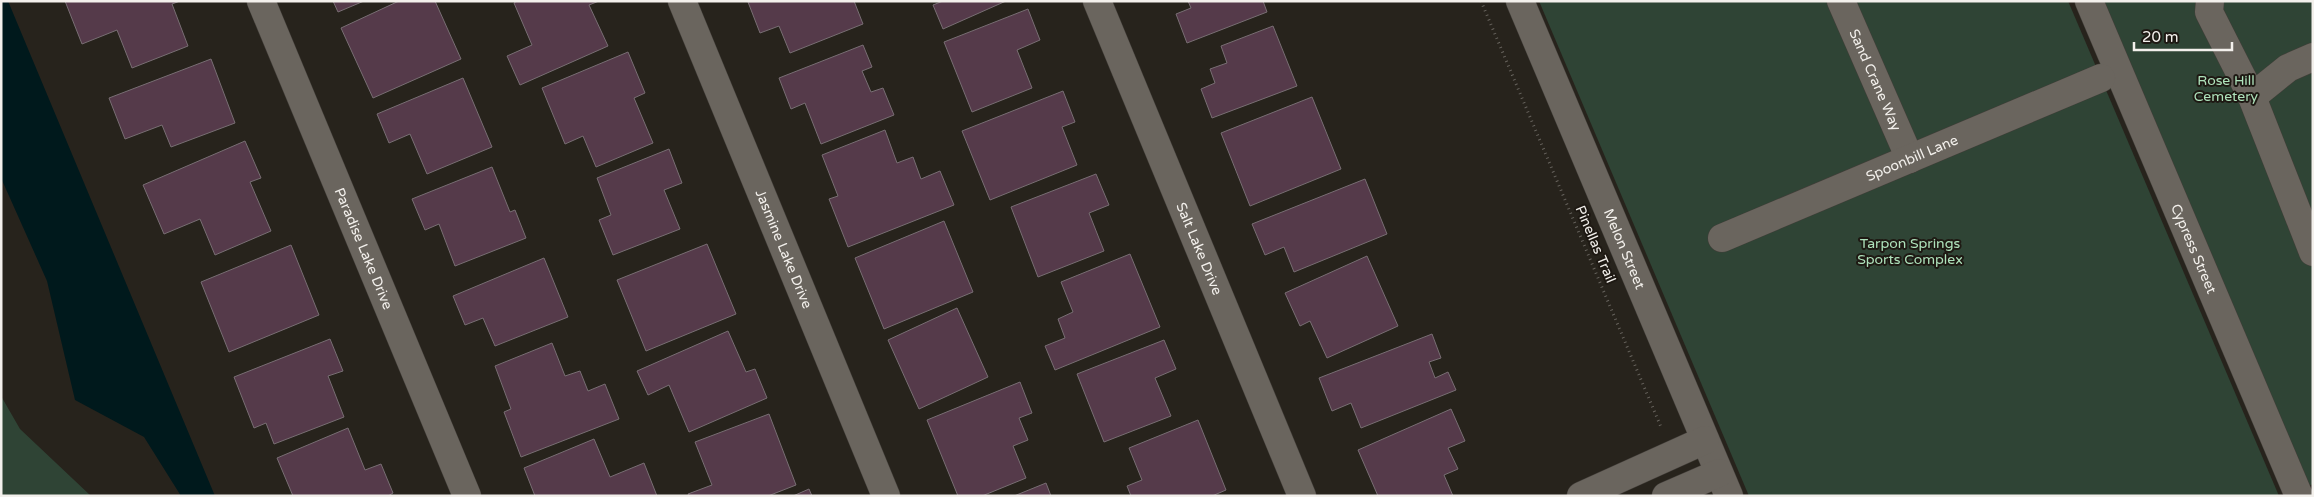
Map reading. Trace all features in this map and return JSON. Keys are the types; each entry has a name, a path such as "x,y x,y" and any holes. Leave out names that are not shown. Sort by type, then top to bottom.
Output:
{"street":[{"name":"Paradise Lake Drive","path":"261,1 467,496"},
{"name":"Jasmine Lake Drive","path":"682,1 886,496"},
{"name":"Salt Lake Drive","path":"1097,1 1302,496"},
{"name":"Melon Street","path":"1520,1 1724,484"},
{"name":"Sand Crane Way","path":"1841,1 1910,159"},
{"name":"Cypress Street","path":"2089,1 2299,496"},
{"path":"2210,1 2209,12 2252,96 2313,252"},
{"path":"2252,96 2288,68 2313,57"},
{"name":"Spoonbill Lane","path":"1722,238 2101,78"},
{"path":"1581,496 1705,440"},
{"path":"1666,496 1724,484"}],"path":[{"name":"Pinellas Trail","path":"1481,1 1672,455"}],"green space":[{"name":"Tarpon Springs Sports Complex","path":"1539,1 2068,1 2279,496 1749,496"},
{"name":"Rose Hill Cemetery","path":"2097,1 2313,1 2313,484 2299,490"},
{"path":"1,396 20,429 91,496 1,496"}],"water":[{"path":"1,1 8,1 215,496 181,496 144,437 75,400 47,281 1,178"}],"building":[{"path":"65,1 180,1 172,4 188,46 132,68 117,30 82,44"},
{"path":"333,1 364,1 338,12"},
{"path":"399,1 435,1 461,59 373,98 341,28"},
{"path":"517,1 599,1 589,5 608,46 520,85 507,56 532,45 514,3"},
{"path":"854,1 863,24 790,53 779,26 760,33 748,2"},
{"path":"943,1 1006,1 943,29 933,5"},
{"path":"1188,1 1263,1 1267,12 1187,43 1176,14 1191,8"},
{"path":"1028,9 1040,40 1017,50 1032,88 972,112 944,42"},
{"path":"1273,26 1297,86 1212,118 1201,89 1215,83 1210,69 1227,63 1221,46"},
{"path":"863,45 872,67 862,71 871,92 883,88 894,115 821,144 805,103 791,109 779,78"},
{"path":"628,52 645,93 634,98 653,143 596,167 583,136 565,144 542,88"},
{"path":"211,59 235,123 171,147 162,125 125,139 109,98"},
{"path":"463,78 492,147 427,174 410,134 389,143 377,114"},
{"path":"1063,91 1075,122 1062,127 1077,165 990,200 962,131"},
{"path":"1312,97 1341,169 1250,206 1221,133"},
{"path":"885,130 897,163 913,157 921,179 940,171 954,205 848,247 829,199 838,196 822,155"},
{"path":"245,141 261,178 250,182 271,231 215,255 200,219 164,234 143,185"},
{"path":"669,149 682,183 664,190 680,229 613,255 599,220 611,215 597,178"},
{"path":"492,167 510,212 515,210 526,238 455,266 439,224 425,230 412,199"},
{"path":"1096,174 1109,205 1089,213 1104,251 1038,277 1011,207"},
{"path":"1365,179 1387,234 1294,272 1284,247 1265,255 1252,224"},
{"path":"944,221 973,292 884,329 855,258"},
{"path":"707,244 736,314 646,351 617,280"},
{"path":"291,245 319,315 229,352 201,282"},
{"path":"1130,254 1160,327 1055,370 1045,346 1065,338 1058,319 1073,312 1061,282"},
{"path":"1367,256 1398,326 1327,358 1310,321 1300,326 1285,293"},
{"path":"544,258 568,317 495,346 483,318 465,325 453,296"},
{"path":"957,308 988,377 919,409 888,340"},
{"path":"728,331 746,372 755,369 767,398 689,432 669,385 648,395 637,371"},
{"path":"1432,334 1441,358 1429,362 1435,378 1448,372 1456,390 1361,428 1351,403 1332,411 1319,378"},
{"path":"330,339 343,371 328,376 344,417 274,444 266,423 254,428 234,377"},
{"path":"1164,340 1176,369 1155,378 1171,416 1104,442 1077,374"},
{"path":"552,343 565,376 580,371 588,391 605,384 619,419 521,457 504,412 511,409 495,366"},
{"path":"1020,382 1032,413 1019,418 1028,440 1013,446 1026,478 982,496 958,496 927,420"},
{"path":"1451,409 1465,441 1448,448 1458,469 1444,475 1453,496 1378,496 1358,450"},
{"path":"769,414 796,485 768,496 689,496 688,494 712,485 695,442"},
{"path":"1198,420 1226,490 1212,496 1131,496 1127,486 1142,480 1129,448"},
{"path":"348,428 365,470 381,464 393,493 388,496 293,496 277,458"},
{"path":"594,439 610,477 644,463 657,496 535,496 524,468"},
{"path":"1046,483 1051,496 1014,496"},
{"path":"809,489 812,496 793,496"}]}
